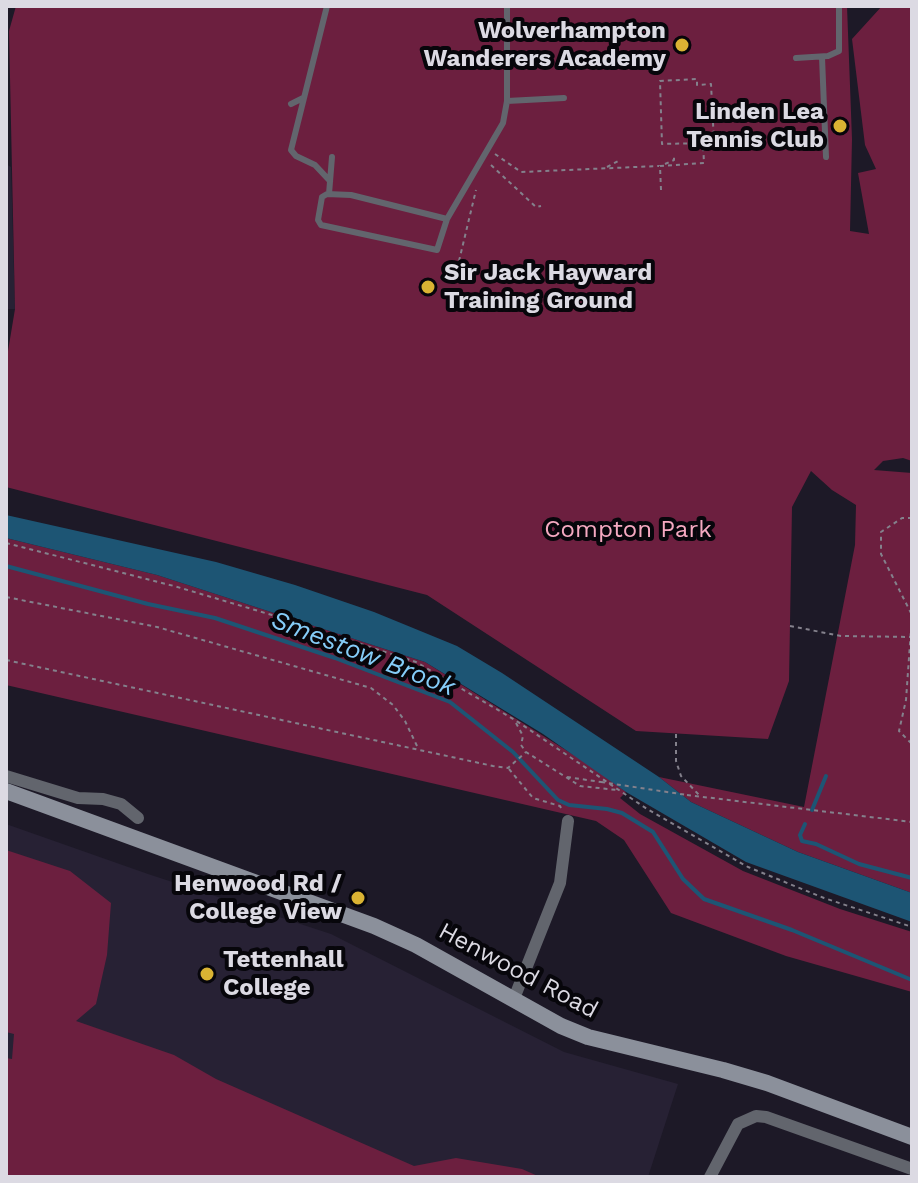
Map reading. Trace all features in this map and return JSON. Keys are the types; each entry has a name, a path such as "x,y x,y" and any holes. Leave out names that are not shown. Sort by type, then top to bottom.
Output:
{"main road":[{"name":"Henwood Road","path":"6,791 374,926 416,945 513,1001 588,1037 767,1083 912,1137"}],"street":[{"path":"6,776 78,798 103,799 121,804 138,818"},
{"path":"107,828 121,804"},
{"path":"513,1001 560,883 568,821"},
{"path":"710,1177 738,1124 756,1116 912,1169"}],"lane":[{"path":"327,6 291,150 296,156 315,165 330,181"},
{"path":"447,219 351,195 329,194 322,197 318,220 321,225 433,251 439,247 447,219 500,131 507,101 507,6"},
{"path":"796,58 822,57 835,54 840,48 839,6"},
{"path":"822,57 826,157"},
{"path":"291,104 303,98"},
{"path":"507,101 564,98"},
{"path":"329,194 332,157"}],"path":[{"path":"697,79 697,85 711,84 714,142 703,143 662,144 660,81 697,79"},
{"path":"494,154 521,172 660,166 704,163 703,143"},
{"path":"660,166 674,160 674,157"},
{"path":"602,168 620,160"},
{"path":"488,163 536,207 541,206"},
{"path":"660,166 661,190"},
{"path":"459,261 479,179"},
{"path":"912,518 902,518 881,532 881,554 912,615 906,700 899,731 912,744"},
{"path":"6,543 116,569 416,662 515,720 619,790 748,867 824,898 912,927"},
{"path":"6,597 157,627 371,688 393,705 419,750"},
{"path":"790,626 841,636 911,638"},
{"path":"6,660 508,768 533,798 560,806 568,821"},
{"path":"515,720 523,736 521,745 526,752 563,777 593,789 619,790"},
{"path":"676,734 676,761 681,776 701,797"},
{"path":"508,768 526,752"},
{"path":"563,777 912,822"}],"shaded area":[{"path":"6,164 11,167 15,309 6,309"},
{"name":"Tettenhall College","path":"6,824 331,934 564,1052 678,1084 648,1177 6,1177"}],"green space":[{"name":"Sir Jack Hayward Training Ground","path":"16,6 847,6 852,139 850,231 869,234 858,173 876,169 865,145 852,39 882,6 912,6 912,461 903,458 883,461 874,470 912,473 912,893 798,852 691,802 659,777 804,807 855,545 856,505 832,490 811,471 792,507 789,681 768,739 636,731 427,595 6,487 6,363 15,309 9,31"},
{"path":"6,538 157,575 425,662 593,767 626,792 620,798 640,814 743,871 840,909 912,932 912,992 786,956 671,913 624,840 596,821 6,685"},
{"path":"6,850 70,871 111,903 107,955 96,1004 76,1021 174,1055 216,1079 414,1166 456,1158 522,1169 540,1177 6,1177 6,1058 12,1059 14,1034 6,1032"}],"water":[{"path":"6,515 216,562 374,612 457,646 659,777 691,802 798,852 912,893 912,922 746,862 626,792 543,734 425,662 157,575 6,538"}],"waterway":[{"name":"Smestow Brook","path":"6,566 148,604 215,618 335,658 450,702 513,752 558,800 569,805 622,813 653,832 683,879 704,899 792,930 912,980"},
{"path":"812,810 826,776"},
{"path":"805,824 800,835 802,841 816,844 859,864 912,878"}],"place":[{"name":"Wolverhampton Wanderers Academy","path":"682,45"},
{"name":"Linden Lea Tennis Club","path":"840,126"},
{"name":"Sir Jack Hayward Training Ground","path":"428,287"},
{"name":"Henwood Rd / College View","path":"358,898"},
{"name":"Tettenhall College","path":"207,974"}],"park label":[{"name":"Compton Park","path":"628,530"}]}
